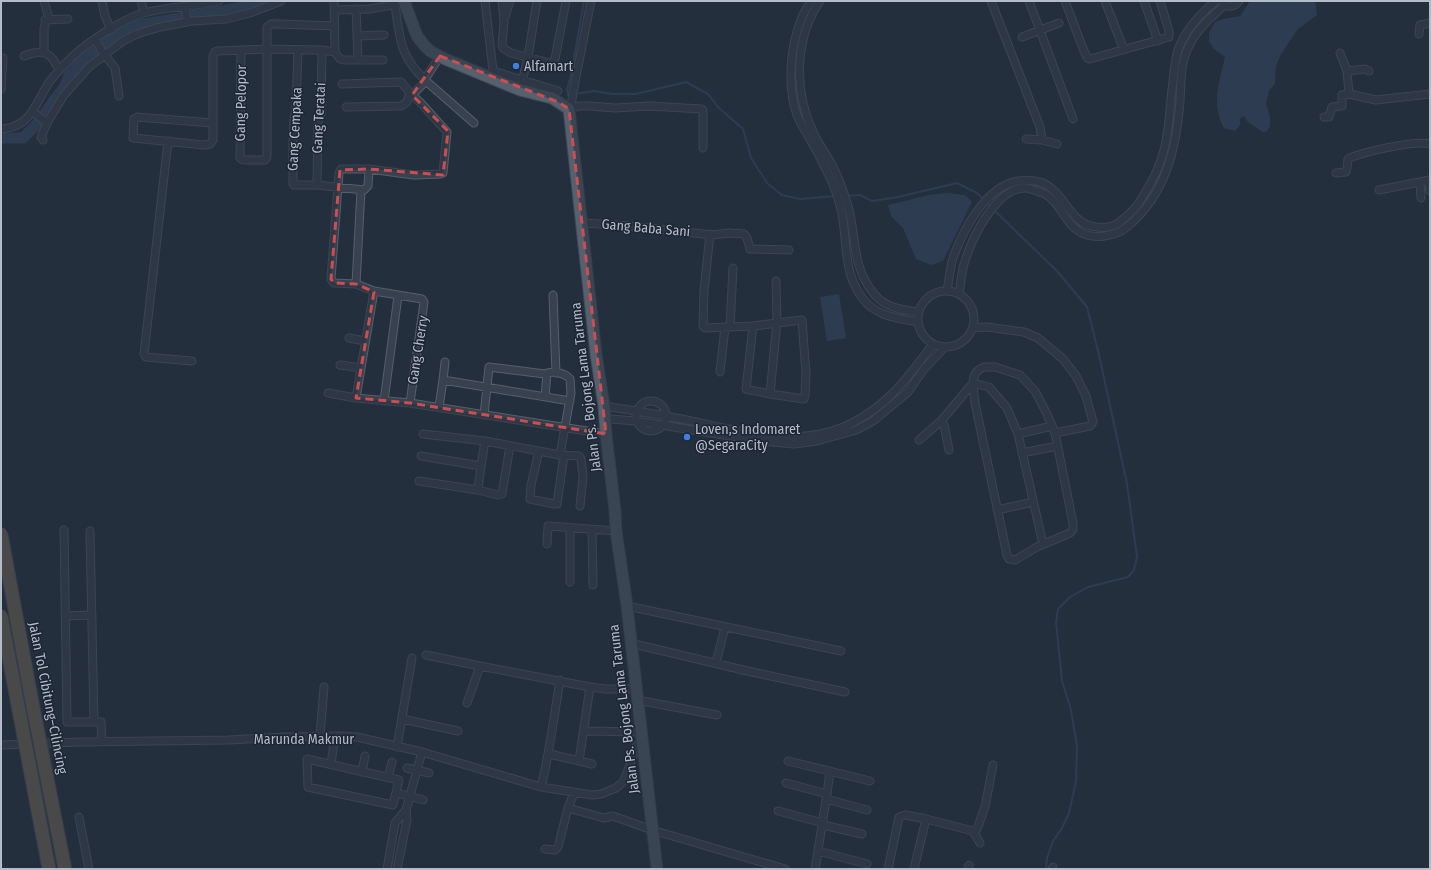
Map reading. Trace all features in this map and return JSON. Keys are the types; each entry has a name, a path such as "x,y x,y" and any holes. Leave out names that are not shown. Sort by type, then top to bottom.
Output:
{"highway":[{"name":"Jalan Tol Cibitung–Cilincing","path":"1,534 65,869"},
{"path":"1,616 49,869"}],"main road":[{"path":"401,3 417,36 424,45 440,56 521,85 552,98 570,109"},
{"name":"Jalan Ps. Bojong Lama Taruma","path":"570,109 596,354 604,406 616,532 627,606 630,643 657,869"}],"street":[{"path":"44,1 48,15 45,20 44,53"},
{"path":"102,1 105,16 111,30"},
{"path":"141,1 144,13"},
{"path":"1,129 7,129 20,125 35,114 41,95 59,71 74,56 96,42 122,22 144,13 185,9 219,1"},
{"path":"43,140 42,137 46,122 64,94 89,67 114,46 137,34 160,27 187,21 226,19 250,14 281,1"},
{"path":"334,1 334,52 340,60 383,60"},
{"path":"485,1 494,75"},
{"path":"502,1 504,22 502,44 504,48 511,53 550,63 555,59 566,1"},
{"path":"504,22 510,1"},
{"path":"537,1 528,57 521,85 558,91"},
{"path":"591,1 570,109 579,106 615,108 649,106 702,109 703,148"},
{"path":"811,1 801,19 794,40 791,62 792,92 797,116 831,171"},
{"path":"820,1 807,28 799,63 800,86 805,113 831,171 844,208 861,275 875,295 884,304 900,309 919,312"},
{"path":"991,1 1040,127 1042,140"},
{"path":"1029,1 1073,118"},
{"path":"1065,1 1087,58 1090,59 1167,39 1170,36 1160,1"},
{"path":"1105,1 1124,50"},
{"path":"1144,1 1158,41"},
{"path":"947,291 953,259 966,231 990,196 1006,185 1013,182 1028,180 1044,183 1059,194 1081,223 1089,226 1109,227 1118,224 1135,208 1160,168 1165,151 1177,52 1185,36 1195,22 1216,1"},
{"path":"959,294 964,262 975,238 986,218 998,202 1003,196 1011,191 1025,188 1046,195 1061,209 1077,231 1083,234 1101,236 1114,234 1121,231 1135,220 1154,198 1162,183 1170,160 1177,127 1182,69 1187,49 1194,36 1206,20 1223,3 1233,6 1239,1"},
{"path":"335,10 356,9 369,5 401,3 402,46 405,55 425,80 474,123"},
{"path":"185,9 187,21"},
{"path":"356,9 358,60"},
{"path":"45,20 68,19"},
{"path":"1022,37 1059,22"},
{"path":"1419,34 1420,25 1430,23"},
{"path":"267,49 267,26 271,24 335,26"},
{"path":"357,36 384,35"},
{"path":"96,42 114,68 119,96"},
{"path":"213,123 135,117 134,138 204,146 210,144 213,140 213,123 213,56 217,51 267,49 322,50 334,52"},
{"name":"Gang Pelopor","path":"241,50 240,157 243,160 265,160 267,157 267,49"},
{"name":"Gang Cempaka","path":"298,50 292,181 294,186 317,185"},
{"name":"Gang Teratai","path":"317,185 318,122 321,114 322,50"},
{"path":"24,56 34,53 44,53 52,57 59,71"},
{"path":"1340,53 1347,71 1349,94"},
{"path":"346,107 401,106 407,102 411,94 425,80 440,56"},
{"path":"1,88 3,58"},
{"path":"1347,71 1365,69 1369,71"},
{"path":"338,187 340,170 369,169 414,175 437,175 443,173 447,132 400,82 342,84"},
{"path":"1324,117 1329,117 1332,107 1342,106 1342,96 1349,94 1376,100 1430,94"},
{"path":"35,114 46,122"},
{"path":"1026,138 1057,144"},
{"path":"168,141 144,354 146,357 192,361"},
{"path":"1336,173 1346,172 1348,159 1355,155 1380,149 1422,143 1430,144"},
{"path":"317,185 361,190 366,189 368,186 369,169"},
{"path":"1379,190 1430,180 1430,191"},
{"path":"1420,182 1421,198"},
{"name":"Gang Cherry","path":"338,187 331,279 334,283 356,284 374,291 422,299 425,304 410,403"},
{"path":"356,284 361,190"},
{"path":"844,208 847,260 856,289 864,300 886,316 917,322"},
{"name":"Gang Baba Sani","path":"583,223 710,234 744,234 750,249 789,250"},
{"path":"710,234 702,325 705,328 753,326 778,322 803,321 806,374 805,395 803,399 746,389 753,326"},
{"path":"720,372 728,327 732,268"},
{"path":"770,394 778,322 776,281"},
{"path":"356,398 364,341 374,291"},
{"path":"947,291 959,294 965,299 972,309 974,322 973,328 962,343 956,346 944,348 933,344 923,336 917,322 919,312 922,304 927,298 940,292 947,291"},
{"path":"553,295 556,373"},
{"path":"384,401 398,296"},
{"path":"973,328 987,327 1024,332 1038,338 1063,358 1076,376 1086,396 1093,422 1090,426 1055,433"},
{"path":"349,338 364,341"},
{"path":"604,406 666,416 760,435 793,437 814,435 832,431 853,423 886,400 901,386 933,344"},
{"path":"605,421 610,419 636,420 762,441 794,444 817,441 856,430 873,422 908,392 924,369 944,348"},
{"path":"439,407 445,362"},
{"path":"340,365 361,368"},
{"path":"984,367 995,367 1020,375 1035,391 1055,433 1073,529 1070,533 1043,544 1015,560 1009,559 976,403 973,382 974,373 978,369 984,367"},
{"path":"484,415 489,368 546,374 548,372 567,375 570,379 571,386 570,401 564,427 557,504 530,499 531,486 539,451"},
{"path":"545,397 546,374"},
{"path":"443,380 570,401"},
{"path":"919,440 941,421 973,382"},
{"path":"973,382 989,387 1007,408 1018,434 1043,544"},
{"path":"328,393 356,398 439,407 606,434"},
{"path":"636,420 637,411 641,405 644,402 653,401 661,404 664,408 666,416 664,425"},
{"path":"941,421 944,425 949,450"},
{"path":"1018,434 1052,426"},
{"path":"423,434 485,441 562,455 577,456 581,459 584,478 580,506"},
{"path":"478,490 485,441"},
{"path":"419,481 478,490 498,495 502,494 510,446"},
{"path":"1022,453 1057,446"},
{"path":"421,456 481,466"},
{"path":"998,510 1033,502"},
{"path":"547,544 548,526 616,532"},
{"path":"570,528 570,582"},
{"path":"64,530 67,722 101,722 102,742"},
{"path":"90,530 94,722"},
{"path":"592,530 593,585"},
{"path":"627,606 841,651"},
{"path":"66,616 92,615"},
{"path":"716,664 725,627"},
{"path":"630,643 716,664 845,692"},
{"path":"426,655 590,687 636,689"},
{"path":"397,747 412,658"},
{"path":"467,703 480,666"},
{"path":"541,786 549,754 560,680"},
{"path":"320,736 324,687"},
{"path":"579,761 590,687"},
{"path":"637,700 718,715"},
{"path":"402,719 458,731"},
{"path":"584,731 642,737"},
{"path":"331,764 335,736"},
{"name":"Marunda Makmur","path":"1,745 335,736 357,738 422,752 541,786 592,795 601,794 616,788 623,782 635,749 642,737"},
{"path":"397,869 407,820 406,810 422,752"},
{"path":"549,754 592,764"},
{"path":"362,772 365,756"},
{"path":"307,759 331,764 399,780 393,805 308,787 307,759"},
{"path":"788,761 870,780"},
{"path":"388,778 392,762"},
{"path":"973,831 977,829 981,820 994,765"},
{"path":"407,768 429,773"},
{"path":"815,869 830,771"},
{"path":"786,783 866,810"},
{"path":"545,849 555,850 558,847 568,808 574,793"},
{"path":"401,794 423,800"},
{"path":"568,808 604,818 613,816 652,830 785,869"},
{"path":"387,869 395,823 406,810"},
{"path":"778,811 862,834"},
{"path":"888,869 900,817 905,815 973,831 980,843"},
{"path":"79,817 89,869"},
{"path":"914,869 926,819"},
{"path":"818,851 867,864"}],"highlighted area":[{"path":"440,56 558,102 569,109 571,122 606,434 410,403 356,398 374,292 356,284 334,283 331,279 340,170 369,169 443,175 448,131 412,95"}],"water":[{"path":"1250,1 1315,1 1317,15 1298,29 1281,54 1276,66 1275,83 1269,91 1266,103 1270,117 1270,126 1267,131 1263,132 1248,122 1244,116 1240,119 1240,125 1235,131 1224,128 1218,110 1217,93 1225,57 1214,49 1209,41 1209,33 1215,22 1240,16"},
{"path":"948,193 965,195 972,202 943,261 931,265 916,259 903,228 891,216 888,205 929,195"},
{"path":"839,294 846,338 827,341 820,297"}],"waterway":[{"path":"1,138 23,138 36,125 65,86 69,75 80,63 116,36 138,25 233,9 262,1"},
{"path":"570,95 568,95 567,89 571,75 584,1"},
{"path":"575,94 594,91 612,94 636,94 686,82 708,94 718,107 743,129 751,158 768,184 782,195 800,199 836,196"},
{"path":"847,196 860,195 872,201 898,197 957,183 977,193 991,207"},
{"path":"994,210 1057,271 1087,307 1127,484 1137,557 1134,570 1128,577 1088,587 1070,597 1058,609 1056,622 1062,681 1070,706 1077,745 1076,781 1069,813 1062,828 1053,841 1047,858 1046,869"}],"place":[{"name":"Alfamart","path":"516,66"},
{"name":"Loven,s Indomaret @SegaraCity","path":"687,437"}]}
